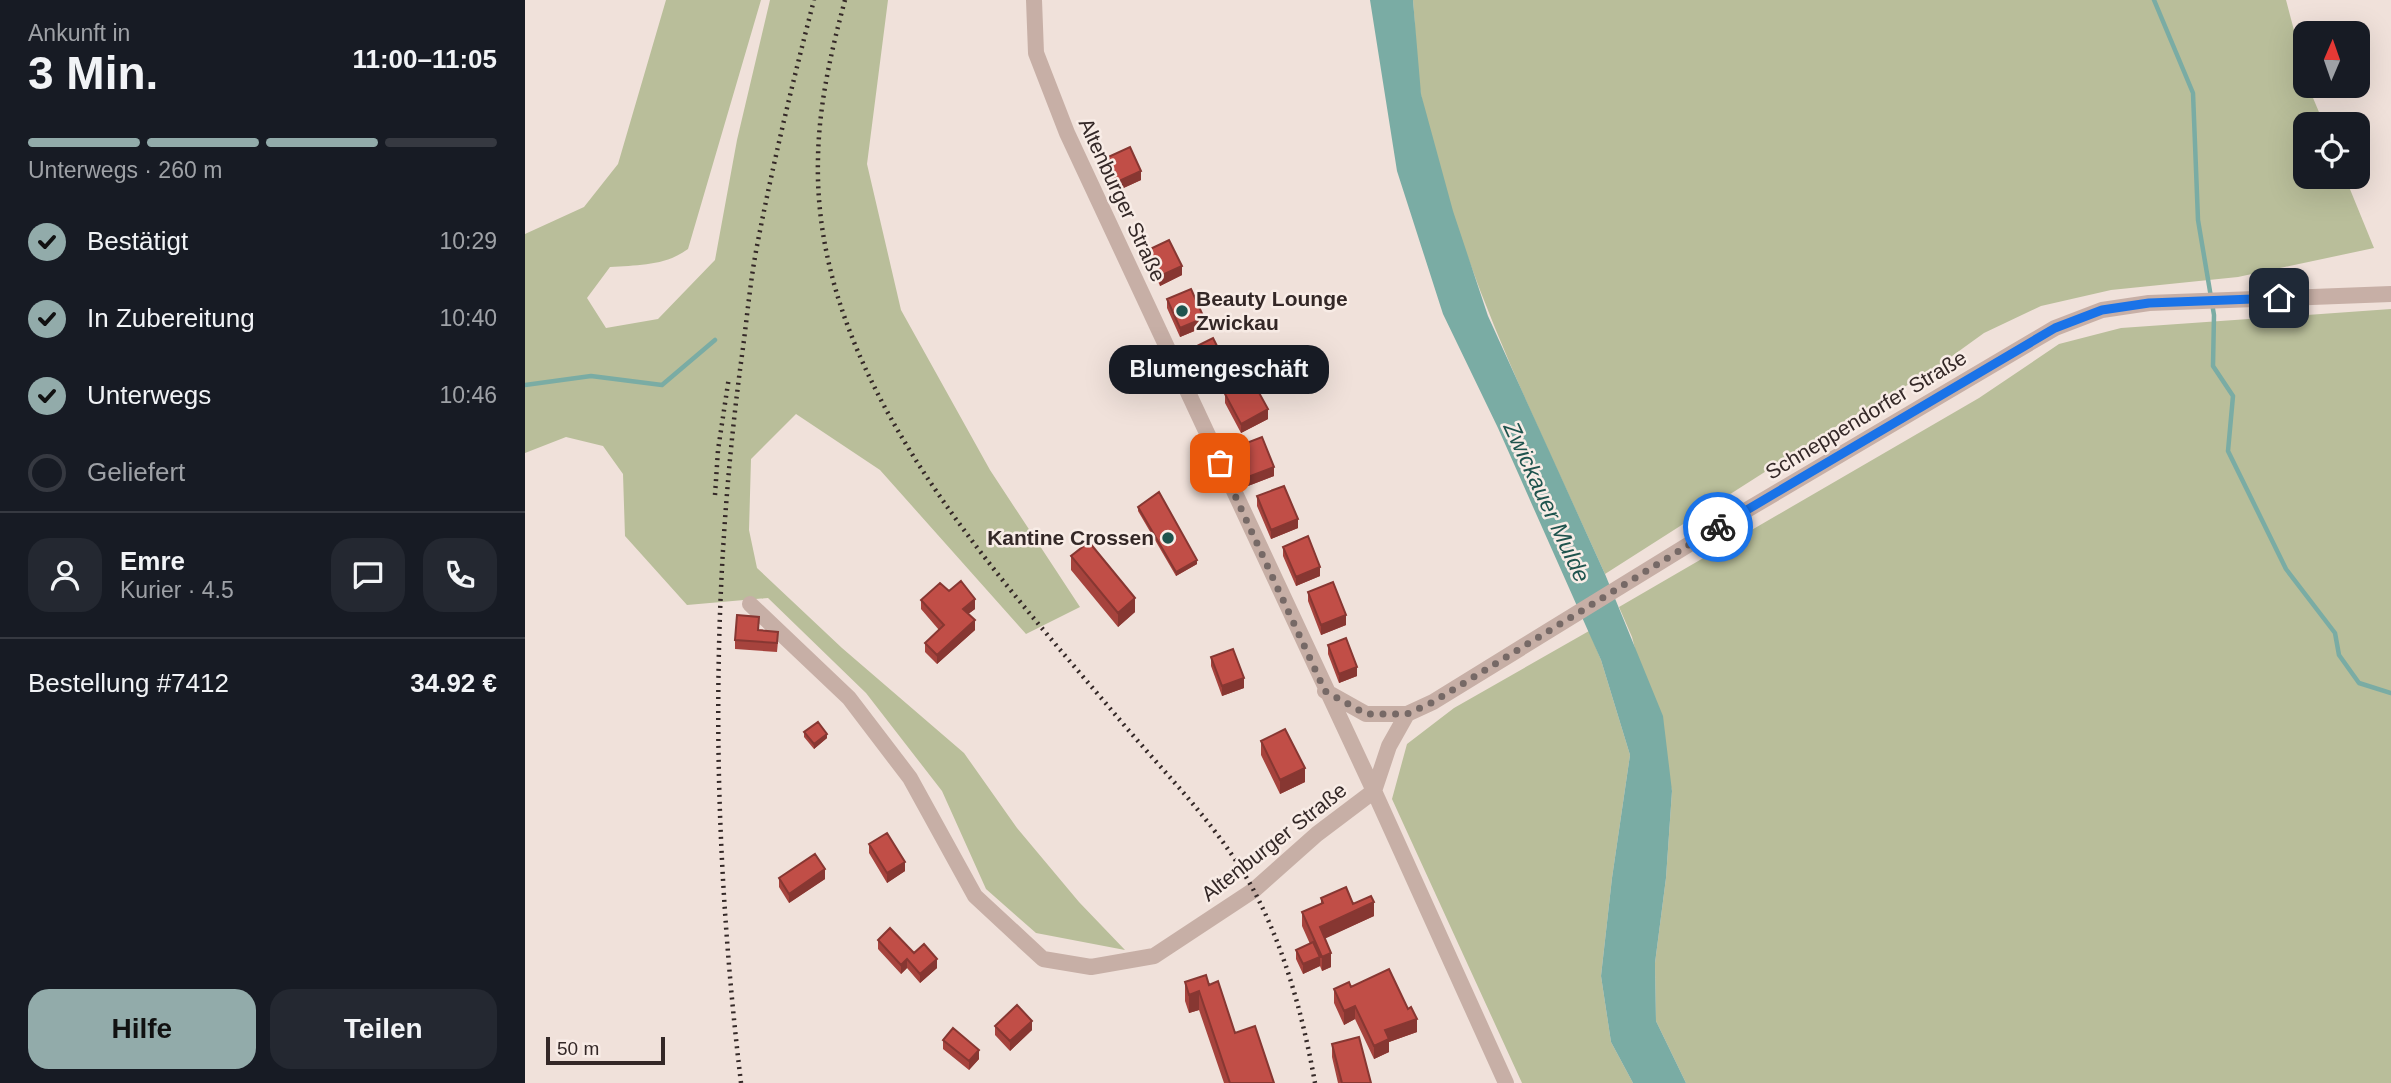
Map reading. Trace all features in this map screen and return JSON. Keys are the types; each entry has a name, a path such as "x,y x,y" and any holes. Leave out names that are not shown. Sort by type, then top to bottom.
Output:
{"street":[{"name":"Altenburger Straße","path":"1034,0 1036,53 1067,133 1325,691 1374,791 1506,1083"},
{"name":"Schneppendorfer Straße","path":"1325,691 1366,714 1407,714 1433,702 1701,537 2055,328 2102,310 2149,303 2391,294"},
{"name":"Altenburger Straße","path":"750,604 849,698 910,778 975,896 1043,959 1091,967 1154,956 1254,890 1317,834 1374,791"},
{"path":"1374,791 1388,746 1407,714"}],"green space":[{"path":"666,0 761,0 688,249 661,262 610,267 587,298 606,328 658,319 715,260 737,140 770,0 888,0 867,164 901,310 990,470 1080,607 1026,634 880,470 796,414 751,459 749,530 757,568 842,648 964,753 1017,828 1079,902 1125,950 1036,933 986,889 942,791 866,693 768,598 687,605 625,536 623,474 603,446 566,437 525,453 525,234 584,207 618,164"},
{"path":"1413,0 2286,0 2293,27 2293,98 2313,98 2319,112 2293,112 2293,189 2350,189 2374,248 2238,277 2111,290 2041,306 1984,333 1930,372 1840,424 1605,574 1525,399 1476,280 1436,158 1421,95"},
{"path":"2391,309 2391,1083 1686,1083 1656,1021 1655,963 1666,878 1672,791 1632,637 1619,607 1979,398 2059,344 2121,328"},
{"path":"1589,631 1601,660 1630,755 1601,976 1611,1042 1633,1083 1522,1083 1392,799 1407,744 1454,708"}],"water":[{"name":"Zwickauer Mulde","path":"1370,0 1413,0 1421,94 1453,211 1488,316 1605,574 1663,716 1672,791 1666,878 1655,963 1656,1021 1686,1083 1633,1083 1611,1042 1601,976 1630,755 1601,660 1498,428 1443,314 1397,171"}],"building":[{"path":"1130,147 1141,171 1117,182 1106,158"},
{"path":"1169,240 1182,266 1160,276 1148,250"},
{"path":"1191,289 1204,318 1180,328 1167,299"},
{"path":"1213,338 1228,368 1208,378 1193,348"},
{"path":"1252,380 1268,409 1241,424 1225,394"},
{"path":"1262,437 1274,467 1248,477 1236,447"},
{"path":"1213,467 1217,479 1210,482 1205,471"},
{"path":"1284,486 1298,519 1271,530 1257,496"},
{"name":"Kantine Crossen","path":"1159,492 1197,560 1176,572 1138,507"},
{"path":"1308,536 1320,567 1296,577 1283,547"},
{"path":"1089,542 1135,598 1118,613 1071,556"},
{"path":"961,581 975,599 963,609 975,620 937,655 925,643 944,625 921,600 940,583 949,591"},
{"path":"1333,582 1346,615 1321,625 1308,592"},
{"path":"737,615 759,617 758,630 778,632 777,643 735,640"},
{"path":"1346,638 1357,667 1339,674 1328,645"},
{"path":"1233,649 1244,678 1222,686 1211,657"},
{"path":"818,722 827,734 814,744 804,732"},
{"path":"1285,729 1305,768 1280,780 1261,741"},
{"path":"887,833 905,862 887,873 869,844"},
{"path":"815,854 825,869 789,894 779,878"},
{"path":"1346,887 1353,904 1371,896 1374,902 1320,927 1331,953 1322,957 1302,912 1323,903 1321,898"},
{"path":"890,928 914,953 924,944 937,959 920,974 907,959 901,965 878,940"},
{"path":"1313,942 1320,957 1303,964 1296,950"},
{"path":"1389,969 1408,1009 1411,1007 1417,1019 1385,1030 1389,1039 1374,1046 1355,1006 1344,1011 1334,989 1349,982 1351,987"},
{"path":"1206,975 1209,985 1218,981 1235,1033 1255,1026 1274,1083 1230,1083 1199,991 1189,995 1185,982"},
{"path":"1017,1005 1032,1021 1010,1041 995,1026"},
{"path":"953,1028 979,1050 969,1061 943,1040"},
{"path":"1359,1037 1371,1083 1342,1083 1332,1044"}],"waterway":[{"path":"2154,0 2193,93 2198,220 2214,315 2213,366 2233,396 2228,451 2286,569 2335,633 2339,655 2359,683 2391,693"},
{"path":"525,385 591,376 662,385 715,340"}],"railway":[{"path":"741,1083 731,992 720,810 718,719 724,537 731,446 755,260 777,153 814,0"},
{"path":"845,0 827,78 819,138 824,238 844,316 876,390 917,462 965,531 1016,597 1207,821 1239,865 1253,889 1284,959 1299,1008 1315,1083"},
{"path":"715,495 718,450 729,377"}],"way so far":[{"path":"1220,463 1325,691 1366,714 1407,714 1433,702 1718,527"}],"place":[{"name":"Beauty Lounge Zwickau","path":"1182,311"},
{"name":"Blumengeschäft","path":"1220,463"},
{"name":"Kantine Crossen","path":"1168,538"}],"route":[{"path":"1718,527 2055,328 2102,310 2149,303 2279,298"}]}
